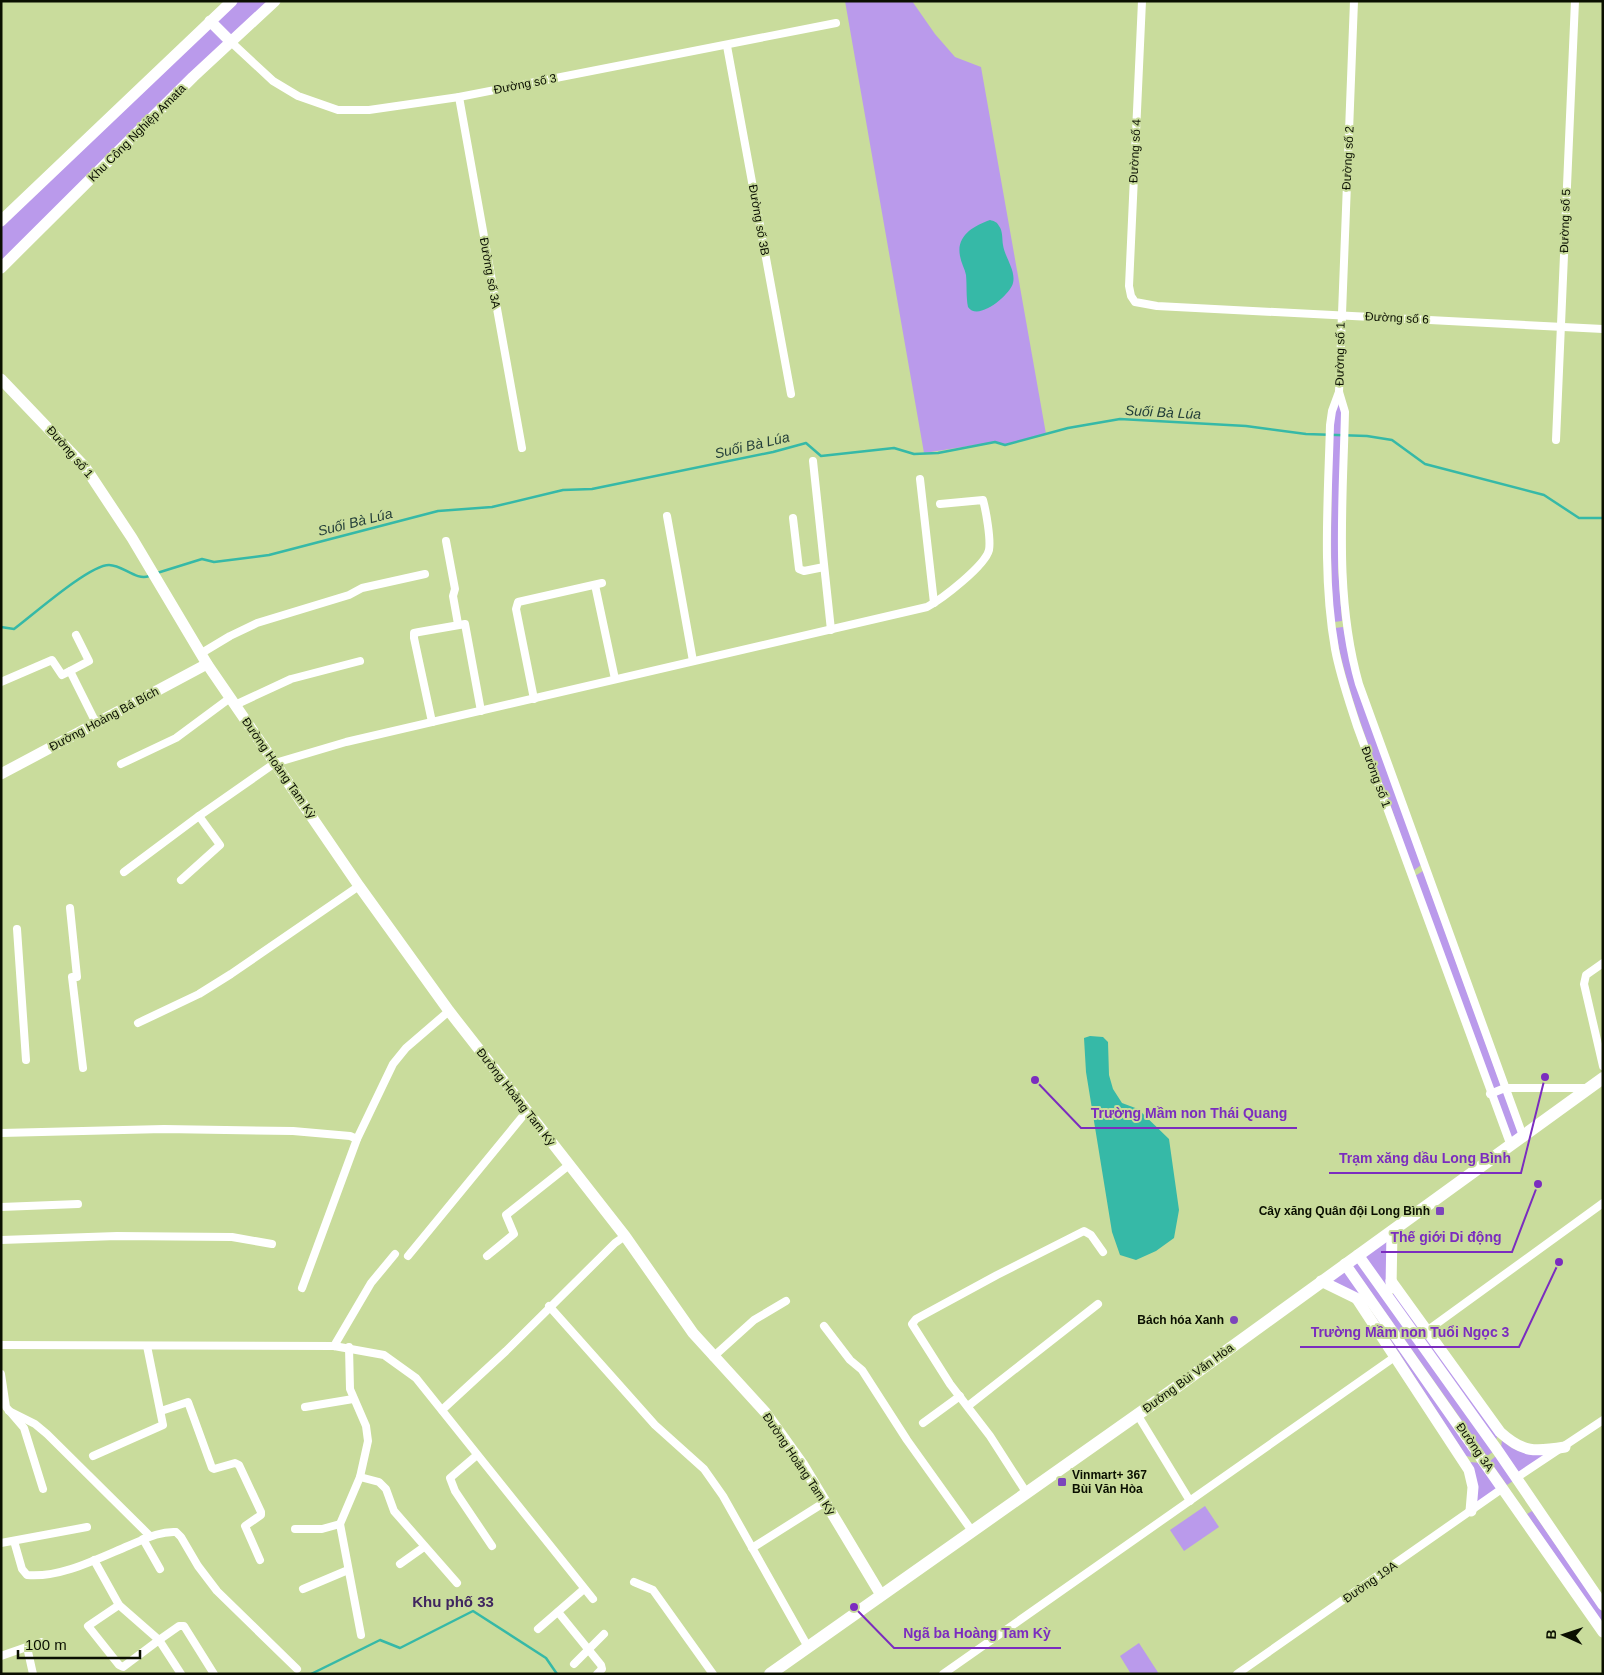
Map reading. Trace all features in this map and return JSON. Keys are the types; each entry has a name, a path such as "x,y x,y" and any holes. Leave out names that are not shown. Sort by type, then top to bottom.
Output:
{"main road":[{"name":"Đường Bùi Văn Hòa","path":"770,1674 1137,1414 1603,1078"}],"street":[{"path":"1,221 232,1"},
{"name":"Khu Công Nghiệp Amata","path":"1,268 274,1"},
{"name":"Đường số 4","path":"1132,299 1129,286 1142,1"},
{"name":"Đường số 2","path":"1341,315 1354,1"},
{"name":"Đường số 5","path":"1556,440 1574,1"},
{"path":"210,21 231,42"},
{"name":"Đường số 3","path":"231,42 273,81 298,96 328,108 369,110 459,97 727,46 836,23"},
{"name":"Đường số 3B","path":"727,46 791,394"},
{"name":"Đường số 3A","path":"459,97 522,448"},
{"name":"Đường số 6","path":"1132,299 1144,305 1603,329"},
{"name":"Đường số 1","path":"1341,315 1339,392 1330,425 1329,448 1328,576 1332,626 1345,689 1510,1146"},
{"name":"Đường số 1","path":"1,378 85,467 162,588"},
{"name":"Đường số 1","path":"1339,392 1345,412 1341,568 1345,624 1359,684 1523,1136"},
{"path":"813,461 831,630"},
{"path":"920,479 934,603"},
{"path":"124,872 199,816 275,763 346,742 914,611 934,603 960,583 985,557 989,549 983,500 940,504"},
{"path":"667,516 693,661"},
{"path":"793,518 799,569 804,571 824,567"},
{"path":"446,541 455,589 453,595 458,624"},
{"path":"200,654 257,623 349,595 362,588 425,574"},
{"path":"534,699 516,609 518,602 599,584 616,679"},
{"name":"Đường Hoàng Tam Kỳ","path":"162,588 200,654 359,886 449,1011 625,1236 713,1357 765,1412 802,1465 881,1596"},
{"path":"432,722 414,634 458,624 465,625 481,711"},
{"path":"1332,626 1345,624"},
{"path":"1,682 46,661 52,660 62,675 89,661 76,636"},
{"path":"121,764 176,738 232,702 280,683 360,661"},
{"name":"Đường Hoàng Bá Bích","path":"1,774 207,664"},
{"path":"70,671 96,723"},
{"path":"180,880 220,845 199,816"},
{"path":"1411,875 1425,866"},
{"path":"138,1023 192,997 231,974 359,886"},
{"path":"70,908 74,977 83,1068"},
{"path":"17,929 26,1060"},
{"path":"1603,964 1586,975 1584,984 1603,1066"},
{"path":"302,1288 357,1139 393,1064 406,1048 449,1011"},
{"path":"1490,1094 1505,1088 1589,1088"},
{"path":"408,1256 527,1111"},
{"path":"1,1132 164,1129 305,1131 350,1136 357,1139"},
{"path":"486,1256 514,1234 506,1215 569,1165"},
{"path":"1,1207 78,1204"},
{"path":"1428,1330 1603,1204"},
{"path":"1390,1300 1392,1230"},
{"path":"1026,1492 912,1327 913,1321 997,1274 1084,1231 1091,1235 1103,1252"},
{"path":"1,1240 117,1236 232,1237 272,1244"},
{"path":"442,1410 506,1351 548,1306 614,1243 625,1236"},
{"path":"334,1346 371,1284 395,1254"},
{"name":"Đường 3A","path":"1358,1255 1498,1452 1603,1605"},
{"name":"Đường 3A","path":"1346,1264 1603,1632"},
{"path":"1321,1281 1379,1309"},
{"path":"1391,1281 1500,1432 1514,1446 1547,1450 1565,1447"},
{"name":"Đường 3A","path":"1357,1298 1469,1470 1472,1487 1471,1511"},
{"path":"713,1357 754,1320 786,1301"},
{"path":"968,1406 1098,1304"},
{"path":"548,1306 655,1425 704,1470 723,1496 808,1646"},
{"path":"824,1326 850,1360 862,1370 908,1440 972,1531"},
{"path":"1,1345 334,1346 384,1355 395,1361 416,1378 593,1599"},
{"path":"93,1456 161,1428 163,1421 147,1346"},
{"path":"348,1348 349,1381 353,1399 366,1426 368,1441 360,1477 340,1524 361,1635"},
{"path":"943,1674 1396,1356"},
{"path":"1,1374 5,1401 9,1411 24,1428 43,1489"},
{"path":"923,1424 960,1396"},
{"path":"306,1407 353,1399"},
{"path":"161,1411 188,1402 212,1468 238,1464 261,1512 261,1516 244,1526 260,1560"},
{"path":"9,1411 35,1424 48,1434 147,1538 160,1569"},
{"path":"1137,1414 1190,1500"},
{"path":"1503,1488 1603,1420"},
{"path":"1461,1457 1485,1461 1498,1452 1500,1432"},
{"path":"477,1455 450,1478 455,1491 492,1546"},
{"path":"360,1477 379,1482 386,1489 394,1512 457,1583"},
{"name":"Đường 19A","path":"1237,1674 1503,1488"},
{"path":"752,1548 825,1502"},
{"path":"295,1530 322,1529 340,1524"},
{"path":"1,1543 87,1527"},
{"path":"14,1541 22,1569 27,1575 41,1576 94,1560 147,1538 176,1532 217,1591 298,1669"},
{"path":"400,1564 424,1547"},
{"path":"94,1560 119,1605 159,1640 182,1674"},
{"path":"303,1590 348,1570"},
{"path":"634,1582 653,1590 713,1674"},
{"path":"538,1629 584,1589"},
{"path":"119,1605 88,1626 119,1666 123,1666 179,1626 184,1626 214,1674"},
{"path":"558,1612 590,1649 601,1665 602,1669 597,1674"},
{"path":"574,1664 604,1634"},
{"path":"1,1656 41,1642"},
{"path":"27,1647 33,1674"}],"shaded area":[{"path":"238,1 268,1 230,36 216,23"},
{"path":"845,1 912,1 935,34 955,57 981,67 1046,434 1005,445 995,442 924,453"},
{"path":"212,26 226,40 1,261 1,227"},
{"path":"1338,402 1342,413 1338,568 1342,621 1334,622 1331,569 1332,451 1335,412"},
{"path":"1343,627 1357,685 1421,865 1413,871 1348,684 1335,628"},
{"path":"1423,871 1501,1086 1492,1090 1415,876"},
{"path":"1503,1091 1519,1134 1511,1140 1494,1096"},
{"path":"1387,1240 1388,1289 1364,1256"},
{"path":"1357,1262 1493,1452 1487,1456 1352,1265"},
{"path":"1344,1270 1366,1300 1331,1280"},
{"path":"1393,1292 1497,1436 1496,1441 1393,1296"},
{"path":"1369,1307 1477,1458 1466,1456"},
{"path":"1502,1440 1518,1451 1548,1454 1520,1475 1501,1448"},
{"path":"1496,1456 1513,1481 1507,1485 1490,1461"},
{"path":"1470,1462 1481,1463 1499,1490 1477,1506"},
{"path":"1205,1506 1219,1527 1184,1551 1170,1530"},
{"path":"1532,1511 1603,1613 1603,1624 1527,1514"},
{"path":"1139,1643 1159,1674 1131,1674 1120,1656"}],"water":[{"path":"990,220 996,223 1001,230 1004,250 1014,278 1011,288 1000,300 986,309 973,311 968,307 966,275 959,249 963,237 967,233 978,225"},
{"path":"1090,1036 1103,1037 1108,1042 1109,1075 1113,1089 1122,1103 1138,1109 1169,1139 1179,1210 1174,1238 1156,1251 1136,1260 1120,1255 1112,1232 1086,1072 1084,1038"}],"waterway":[{"name":"Suối Bà Lúa","path":"157,573 202,559 214,562 269,555 438,511 492,507 563,490 592,489 773,452 806,443 821,456 894,448 914,454 938,453 995,442 1005,445 1068,428 1120,419 1246,426 1306,434 1367,436 1392,440 1425,464 1544,495 1579,518 1603,518"},
{"name":"Suối Bà Lúa","path":"1,627 14,629 75,582 100,567 109,565 119,567 134,575 149,576"},
{"path":"311,1674 380,1640 400,1648 473,1611 546,1658 557,1674"}],"place":[{"name":"Trạm xăng dầu Long Bình","path":"1545,1077"},
{"name":"Trường Mầm non Thái Quang","path":"1035,1080"},
{"name":"Thế giới Di động","path":"1538,1184"},
{"name":"Cây xăng Quân đội Long Bình","path":"1440,1211"},
{"name":"Trường Mầm non Tuổi Ngọc 3","path":"1559,1262"},
{"name":"Bách hóa Xanh","path":"1234,1320"},
{"name":"Vinmart+ 367 Bùi Văn Hòa","path":"1062,1482"},
{"name":"Ngã ba Hoàng Tam Kỳ","path":"854,1607"}],"district":[{"name":"Khu phố 33","path":"453,1601"}]}
